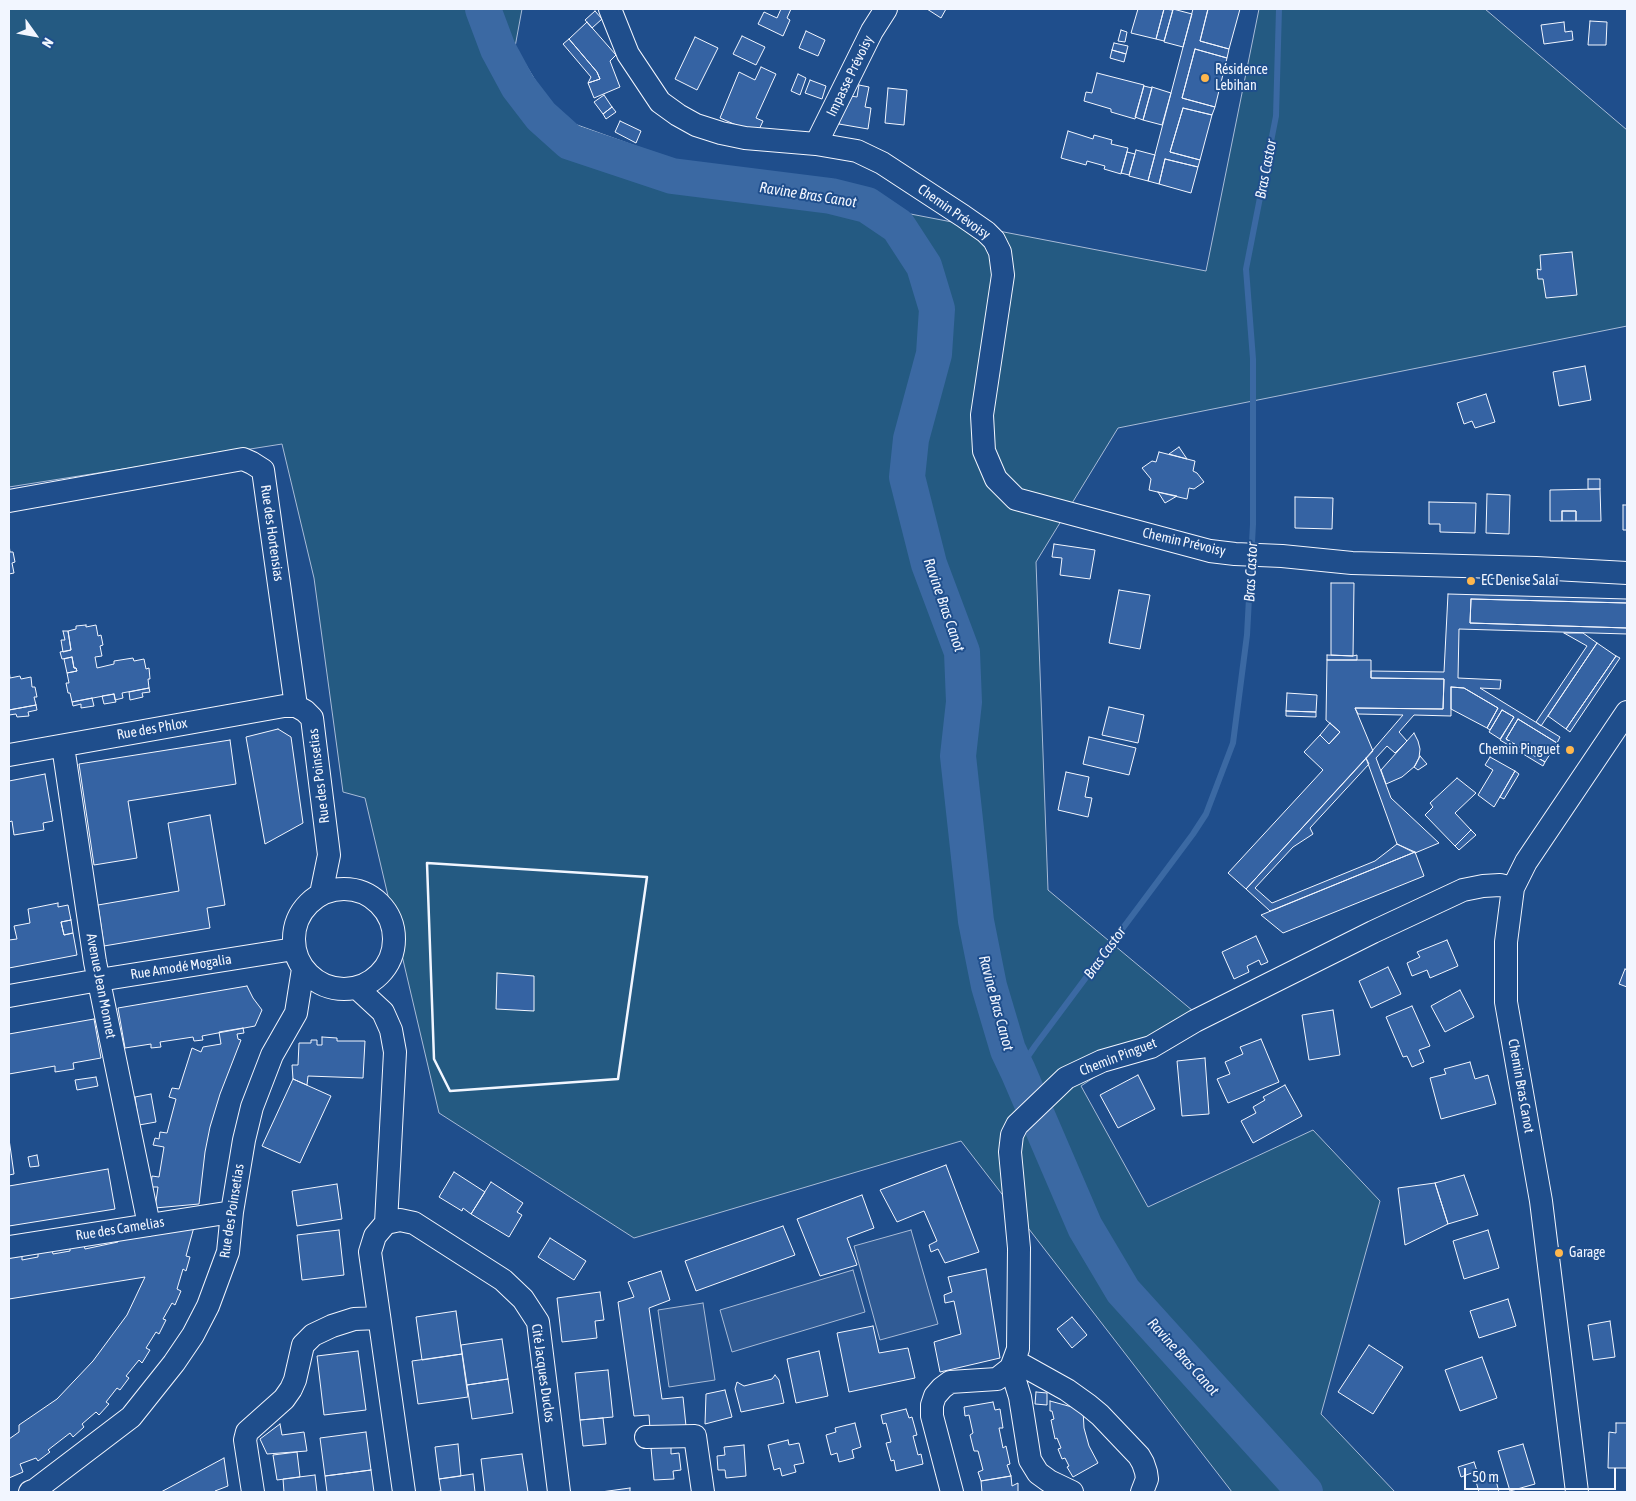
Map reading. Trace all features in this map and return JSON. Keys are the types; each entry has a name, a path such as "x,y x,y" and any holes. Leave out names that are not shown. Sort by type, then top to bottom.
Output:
{"street":[{"name":"Chemin Prévoisy","path":"610,9 628,54 660,102 678,115 696,125 745,138 816,144 857,151 882,163 963,216 994,240 1000,252 1003,275 982,415 984,451 996,479 1016,499 1210,551 1352,563 1536,568 1627,573"},
{"name":"Impasse Prévoisy","path":"816,144 872,31 886,9"},
{"name":"Rue des Hortensias","path":"9,501 242,459 263,470 296,706"},
{"name":"Rue des Phlox","path":"9,755 284,706 296,706"},
{"name":"Rue des Poinsetias","path":"296,706 312,718 328,855 321,894"},
{"name":"Chemin Bras Canot","path":"1577,1492 1541,1201 1506,1002 1506,942 1513,888 1526,862 1627,712"},
{"name":"Avenue Jean Monnet","path":"63,746 99,980 149,1225"},
{"name":"Rue des Poinsetias","path":"328,855 354,890"},
{"name":"Chemin Pinguet","path":"1013,1365 1018,1349 1020,1248 1010,1152 1012,1135 1017,1125 1066,1078 1102,1061 1151,1047 1195,1021 1373,932 1463,890 1500,885 1513,888"},
{"path":"342,888 354,890 366,894 377,901 385,911 391,922 394,935 393,948 389,960 382,971 366,984 348,990 328,988 308,975 298,959 293,936 299,917 310,902 321,894 342,888"},
{"name":"Rue des Poinsetias","path":"296,1013 298,959"},
{"name":"Rue Amodé Mogalia","path":"9,996 99,980 298,959"},
{"path":"382,971 383,1012 391,1030 395,1052 386,1223 375,1236 370,1252 404,1492"},
{"name":"Rue des Poinsetias","path":"30,1492 131,1417 174,1363 193,1335 208,1306 228,1252 232,1212 244,1140 252,1107 272,1054 296,1013 328,988"},
{"path":"357,988 383,1012"},
{"name":"Rue des Camelias","path":"9,1246 232,1212"},
{"name":"Cité Jacques Duclos","path":"386,1223 400,1220 414,1223 503,1280 524,1298 538,1322 559,1492"},
{"path":"253,1492 245,1440 247,1432 284,1399 291,1389 303,1345 312,1335 332,1326 354,1319 380,1318"},
{"path":"952,1492 932,1416 932,1405 935,1396 950,1382 997,1379 1013,1365"},
{"path":"1013,1365 1030,1460 1038,1473 1049,1482 1072,1492"},
{"path":"1013,1365 1067,1390 1100,1415 1139,1456 1143,1463 1147,1479 1142,1492"},
{"path":"646,1438 695,1436 703,1492"}],"shaded area":[{"path":"9,9 522,9 515,47 558,118 724,178 1206,271 1259,9 1485,9 1627,130 1627,326 1118,428 1036,562 1048,890 1193,1011 1081,1086 1148,1207 1313,1130 1380,1201 1321,1414 1395,1492 1232,1492 961,1141 634,1238 439,1113 365,798 343,792 314,578 282,444 9,487"},
{"path":"911,1230 938,1324 880,1340 854,1246"},
{"path":"853,1270 865,1312 732,1352 720,1310"},
{"path":"703,1303 715,1380 669,1387 658,1310"}],"building":[{"path":"781,9 791,9 787,18 790,20 783,36 758,24 764,12 777,18"},
{"path":"927,9 946,9 941,18"},
{"path":"1138,9 1164,9 1156,39 1131,33"},
{"path":"1164,9 1173,10 1164,41 1156,39"},
{"path":"1173,9 1192,14 1183,47 1164,42"},
{"path":"1193,9 1208,9 1200,41 1229,49 1227,58 1195,49 1182,98 1215,107 1212,115 1183,108 1170,152 1200,160 1198,167 1165,159 1159,184 1148,181"},
{"path":"1208,9 1240,9 1229,49 1200,41"},
{"path":"595,11 602,19 592,28 585,20"},
{"path":"1590,21 1607,22 1606,45 1588,45"},
{"path":"587,22 616,55 610,61 620,87 594,98 588,83 600,79 597,72 569,39"},
{"path":"1564,22 1565,32 1572,31 1573,40 1544,44 1541,25"},
{"path":"1121,30 1127,32 1125,42 1118,41"},
{"path":"806,31 825,40 818,56 799,48"},
{"path":"742,36 765,47 756,65 733,54"},
{"path":"695,37 718,48 697,90 675,79"},
{"path":"569,39 597,72 600,79 588,83 591,77 563,44"},
{"path":"1114,43 1128,46 1126,54 1112,50"},
{"name":"Résidence Lebihan","path":"1195,49 1227,58 1215,107 1182,98"},
{"path":"1112,50 1126,54 1124,62 1110,58"},
{"path":"761,67 776,74 756,118 763,121 757,134 720,118 739,72 755,80"},
{"path":"1097,73 1144,85 1135,119 1084,101 1086,92 1092,93"},
{"path":"798,74 806,78 800,95 791,91"},
{"path":"810,80 826,86 822,99 805,93"},
{"path":"859,85 869,87 865,107 871,108 868,129 839,124 844,95 857,97"},
{"path":"1144,86 1152,88 1143,120 1135,117"},
{"path":"1152,87 1171,93 1162,125 1143,120"},
{"path":"888,88 907,90 904,125 885,123"},
{"path":"604,95 612,107 603,114 594,102"},
{"path":"612,107 616,112 606,119 603,114"},
{"path":"1183,108 1212,115 1200,160 1170,152"},
{"path":"620,121 641,131 636,143 615,132"},
{"path":"1068,131 1093,139 1094,135 1112,140 1111,144 1128,148 1121,174 1104,169 1105,166 1087,161 1086,165 1061,158"},
{"path":"1136,150 1155,155 1148,181 1129,176"},
{"path":"1127,152 1135,154 1129,175 1121,173"},
{"path":"1165,159 1198,167 1191,193 1159,184"},
{"path":"1572,252 1577,295 1546,298 1543,279 1538,279 1537,269 1541,270 1540,255"},
{"path":"1585,366 1591,400 1559,406 1553,372"},
{"path":"1486,394 1495,422 1475,428 1472,421 1464,424 1457,403"},
{"path":"1179,447 1187,459 1169,454"},
{"path":"1159,452 1195,461 1193,471 1204,482 1194,489 1189,488 1187,499 1149,490 1151,479 1142,468 1152,461 1156,462"},
{"path":"1588,479 1600,479 1600,489 1588,489"},
{"path":"1600,489 1601,521 1576,521 1576,511 1562,511 1562,521 1550,521 1550,490"},
{"path":"1158,492 1177,496 1165,503"},
{"path":"1487,494 1510,495 1509,534 1486,533"},
{"path":"1295,497 1333,498 1332,529 1295,528"},
{"path":"1429,502 1476,503 1475,533 1440,532 1440,524 1429,524"},
{"path":"1623,505 1627,505 1627,530 1623,530"},
{"path":"1562,511 1576,511 1576,521 1562,521"},
{"path":"9,544 10,552 13,552 15,562 12,563 14,573 9,574"},
{"path":"1054,544 1095,550 1090,579 1060,575 1062,558 1052,557"},
{"path":"1331,583 1354,583 1353,656 1331,655"},
{"path":"1119,590 1150,595 1140,649 1109,643"},
{"path":"1448,594 1627,599 1627,603 1471,599 1470,623 1627,628 1627,634 1459,629 1458,678 1501,680 1500,689 1480,688 1560,737 1557,743 1518,719 1506,739 1545,762 1543,766 1500,740 1514,717 1502,710 1490,730 1487,728 1498,708 1464,688 1451,687 1451,716 1414,715 1399,732 1407,741 1395,753 1387,746 1376,758 1391,798 1439,843 1415,853 1397,844 1366,758 1403,715 1358,714 1355,708 1443,709 1444,679 1371,678 1371,671 1444,672"},
{"path":"1471,599 1627,603 1627,628 1470,623"},
{"path":"86,625 86,627 96,625 98,636 101,635 103,645 100,646 102,656 95,657 97,668 114,664 114,661 133,658 134,661 144,659 146,669 149,668 149,688 122,693 123,698 115,700 114,694 72,702 66,683 69,683 67,673 77,671 74,668 72,657 62,659 60,652 71,650 68,631 76,629 76,626"},
{"path":"63,631 68,631 71,650 63,652 61,640 65,640"},
{"path":"1564,633 1583,633 1597,643 1541,726 1536,722 1587,646"},
{"path":"1597,643 1616,656 1566,729 1548,716"},
{"path":"1327,655 1357,655 1357,660 1327,660"},
{"path":"1616,656 1620,658 1570,732 1566,729"},
{"path":"72,657 74,668 77,671 67,673 64,659"},
{"path":"1327,660 1371,660 1371,678 1444,679 1443,709 1355,708 1373,751 1246,889 1228,873 1323,770 1304,752 1320,735 1329,744 1340,732 1326,720"},
{"path":"9,669 10,678 20,676 21,679 31,677 32,687 35,687 37,697 34,697 36,705 9,710"},
{"path":"1451,687 1464,688 1498,708 1487,728 1451,709"},
{"path":"149,688 150,692 142,693 143,697 130,700 129,692"},
{"path":"1287,693 1317,695 1316,712 1286,711"},
{"path":"114,694 116,702 104,704 102,696"},
{"path":"92,698 94,706 81,708 81,704 73,706 72,702"},
{"path":"36,705 37,710 28,712 29,716 17,717 16,714 9,715 9,710"},
{"path":"1109,707 1144,715 1138,743 1102,735"},
{"path":"1502,710 1514,717 1500,739 1489,732"},
{"path":"1286,711 1316,712 1316,717 1286,716"},
{"path":"1518,719 1557,743 1545,762 1506,739"},
{"path":"1330,723 1340,732 1329,744 1320,735"},
{"path":"278,729 291,737 303,823 265,844 246,737"},
{"path":"1414,733 1420,749 1419,758 1415,766 1402,777 1386,784 1381,770"},
{"path":"1089,737 1136,748 1129,775 1083,764"},
{"path":"230,740 236,784 128,801 137,858 94,865 79,764"},
{"path":"1420,756 1427,764 1418,770 1414,767"},
{"path":"1490,757 1515,771 1494,807 1478,795 1493,770 1485,765"},
{"path":"1366,758 1369,764 1310,828 1313,834 1293,847 1255,888 1272,903 1375,861 1397,844 1415,852 1270,911 1246,889"},
{"path":"1515,771 1519,774 1504,799 1500,797"},
{"path":"1066,772 1089,777 1085,797 1092,798 1088,817 1058,810"},
{"path":"45,774 53,821 43,823 44,830 14,835 12,821 9,822 9,781"},
{"path":"1457,778 1476,793 1455,813 1471,830 1455,846 1425,815 1433,807 1430,803"},
{"path":"210,815 225,905 207,908 210,928 104,946 98,905 179,891 168,823"},
{"path":"1471,830 1476,835 1459,850 1455,846"},
{"path":"1415,852 1424,876 1283,933 1261,915"},
{"path":"58,903 58,907 68,905 71,920 61,922 64,935 73,933 77,955 9,968 9,940 17,939 14,926 30,923 28,909"},
{"path":"71,920 73,933 64,935 61,922"},
{"path":"1256,936 1268,962 1261,965 1259,960 1247,966 1249,972 1234,979 1222,952"},
{"path":"1447,940 1458,966 1430,978 1427,970 1412,976 1407,963 1420,957 1417,952"},
{"path":"1388,967 1401,994 1371,1008 1359,981"},
{"path":"1625,969 1627,970 1627,987 1619,984"},
{"path":"497,973 534,976 534,1011 496,1009"},
{"path":"247,986 262,1010 255,1026 202,1036 203,1040 194,1041 193,1037 160,1042 161,1047 151,1048 151,1044 125,1048 118,1008"},
{"path":"1460,990 1474,1017 1445,1032 1431,1006"},
{"path":"1412,1006 1430,1046 1419,1050 1424,1062 1412,1067 1407,1056 1403,1057 1386,1017"},
{"path":"1333,1010 1340,1055 1309,1060 1302,1015"},
{"path":"94,1019 101,1058 73,1063 74,1069 55,1072 55,1066 9,1074 9,1034"},
{"path":"243,1028 244,1033 237,1034 238,1039 241,1040 220,1094 210,1127 199,1204 155,1208 158,1187 151,1187 152,1176 159,1177 164,1147 153,1145 155,1138 159,1139 160,1132 167,1133 176,1099 169,1097 172,1088 179,1089 192,1048 201,1052 203,1047 221,1044 219,1032"},
{"path":"322,1037 337,1038 337,1041 365,1041 363,1078 308,1076 307,1085 293,1079 292,1065 298,1065 299,1043 311,1043 311,1040 317,1040 317,1045 322,1045"},
{"path":"1261,1039 1279,1082 1228,1103 1217,1079 1230,1074 1225,1062 1243,1054 1240,1047"},
{"path":"1205,1058 1209,1114 1182,1116 1177,1061"},
{"path":"1470,1062 1475,1079 1488,1075 1496,1104 1441,1119 1430,1078 1446,1074 1444,1069"},
{"path":"1138,1075 1155,1109 1118,1128 1100,1095"},
{"path":"96,1077 98,1086 77,1090 75,1080"},
{"path":"293,1079 331,1096 300,1163 262,1146"},
{"path":"1285,1085 1302,1116 1253,1143 1241,1121 1256,1113 1253,1107 1265,1100 1263,1097"},
{"path":"151,1094 156,1122 139,1125 135,1097"},
{"path":"9,1139 14,1174 9,1175"},
{"path":"37,1155 39,1166 30,1167 28,1157"},
{"path":"946,1165 979,1252 945,1263 938,1249 931,1252 929,1245 937,1241 924,1211 897,1222 880,1190"},
{"path":"108,1169 115,1209 9,1226 9,1186"},
{"path":"454,1172 485,1192 471,1214 463,1208 462,1211 439,1197"},
{"path":"1464,1175 1478,1215 1448,1224 1435,1183"},
{"path":"491,1182 523,1203 517,1212 522,1215 509,1237 471,1214"},
{"path":"1435,1183 1448,1224 1405,1245 1398,1188"},
{"path":"337,1184 342,1219 297,1226 292,1191"},
{"path":"862,1195 874,1228 847,1238 857,1265 820,1276 797,1219"},
{"path":"783,1226 795,1255 696,1291 685,1261"},
{"path":"194,1227 186,1256 190,1257 186,1271 183,1269 177,1289 181,1291 175,1305 172,1303 163,1319 166,1320 159,1334 156,1332 146,1348 150,1350 142,1363 139,1360 126,1376 129,1378 120,1390 117,1388 106,1402 109,1404 99,1415 96,1412 82,1424 84,1427 73,1437 70,1433 48,1450 50,1452 38,1461 36,1458 20,1464 23,1472 9,1478 9,1439 19,1432 19,1425 57,1399 93,1361 127,1315 145,1277 9,1299 9,1258 22,1256 22,1260 38,1257 38,1253 52,1250 53,1254 70,1251 70,1247 84,1245 85,1249 118,1242 118,1238"},
{"path":"339,1230 344,1275 302,1280 297,1235"},
{"path":"1488,1230 1499,1268 1464,1279 1453,1241"},
{"path":"550,1238 586,1261 574,1280 538,1257"},
{"path":"986,1269 1000,1358 940,1372 934,1342 961,1334 954,1301 945,1303 944,1295 952,1292 948,1277"},
{"path":"661,1271 670,1300 649,1308 662,1399 683,1397 686,1426 650,1429 649,1415 634,1416 618,1302 634,1297 628,1282"},
{"path":"600,1292 604,1320 595,1321 597,1338 562,1342 557,1298"},
{"path":"1508,1299 1516,1326 1479,1338 1470,1311"},
{"path":"456,1311 462,1354 422,1360 416,1317"},
{"path":"1072,1317 1087,1335 1072,1348 1057,1329"},
{"path":"1610,1321 1615,1357 1593,1360 1588,1325"},
{"path":"873,1326 879,1353 908,1348 915,1378 849,1392 837,1333"},
{"path":"502,1339 508,1379 467,1385 461,1345"},
{"path":"1369,1345 1403,1367 1373,1414 1338,1392"},
{"path":"358,1351 366,1410 324,1415 317,1356"},
{"path":"819,1351 828,1396 796,1403 787,1359"},
{"path":"462,1354 468,1397 418,1404 412,1361"},
{"path":"1482,1357 1497,1398 1460,1411 1445,1370"},
{"path":"608,1370 613,1417 580,1420 575,1373"},
{"path":"775,1375 779,1380 784,1403 741,1412 735,1389 737,1382 744,1386 772,1379"},
{"path":"508,1379 513,1413 472,1419 467,1385"},
{"path":"725,1390 732,1417 705,1424 706,1394"},
{"path":"1036,1392 1047,1393 1047,1405 1035,1404"},
{"path":"1050,1401 1083,1410 1084,1428 1089,1446 1098,1463 1073,1477 1067,1467 1069,1466 1065,1458 1062,1459 1058,1449 1061,1448 1057,1438 1055,1439 1051,1420 1054,1419 1052,1411 1050,1411"},
{"path":"993,1402 995,1410 1000,1409 1003,1428 999,1428 1003,1448 1006,1446 1010,1464 1007,1465 1011,1476 981,1481 978,1472 983,1470 978,1451 974,1451 970,1435 973,1433 969,1415 965,1416 964,1407"},
{"path":"906,1409 909,1418 912,1417 917,1435 913,1436 918,1455 921,1454 923,1464 896,1471 894,1460 891,1461 886,1443 891,1442 886,1423 883,1424 881,1415"},
{"path":"603,1418 606,1444 583,1446 580,1420"},
{"path":"855,1423 861,1447 852,1450 854,1458 839,1462 837,1453 831,1455 826,1435 836,1432 835,1428"},
{"path":"1616,1423 1627,1423 1627,1468 1608,1468 1609,1432 1616,1433"},
{"path":"280,1424 282,1435 304,1432 307,1451 267,1454 260,1439"},
{"path":"366,1432 371,1470 325,1476 320,1438"},
{"path":"788,1440 789,1445 799,1443 804,1463 794,1465 796,1472 782,1476 780,1468 774,1470 768,1445"},
{"path":"458,1444 461,1476 439,1479 435,1447"},
{"path":"1523,1444 1535,1484 1510,1491 1498,1451"},
{"path":"744,1445 746,1476 726,1478 725,1470 718,1470 717,1456 725,1455 724,1447"},
{"path":"671,1446 671,1454 679,1453 681,1470 673,1471 674,1479 654,1480 651,1448"},
{"path":"297,1452 300,1477 277,1480 273,1455"},
{"path":"522,1454 528,1492 485,1492 481,1459"},
{"path":"224,1458 228,1486 215,1491 217,1492 161,1492"},
{"path":"1474,1462 1477,1471 1461,1477 1458,1467"},
{"path":"371,1470 374,1492 327,1492 325,1476"},
{"path":"1494,1473 1499,1492 1479,1492 1475,1478"},
{"path":"473,1474 475,1492 435,1492 441,1491 439,1479"},
{"path":"315,1475 317,1492 284,1492 283,1479"},
{"path":"1011,1476 1012,1486 1018,1483 1018,1492 982,1492 981,1481"},
{"path":"630,1488 630,1492 601,1492"}],"waterway":[{"name":"Ravine Bras Canot","path":"483,9 498,49 518,86 541,116 570,142 672,176 831,196 867,205 898,226 924,266 937,309 934,354 911,439 907,477 929,564 962,652 964,702 958,756 976,921 989,986 1008,1050 1085,1227 1123,1291 1305,1492"},
{"name":"Bras Castor","path":"1018,1071 1193,834 1206,814 1233,743 1247,635 1253,524 1253,359 1246,269 1276,116 1279,9"}],"wall":[{"path":"427,863 647,877 618,1079 450,1091 434,1059 427,863"}],"place":[{"name":"Résidence Lebihan","path":"1205,78"},
{"name":"EC Denise Salaï","path":"1471,581"},
{"name":"Chemin Pinguet","path":"1570,750"},
{"name":"Garage","path":"1559,1253"}]}
